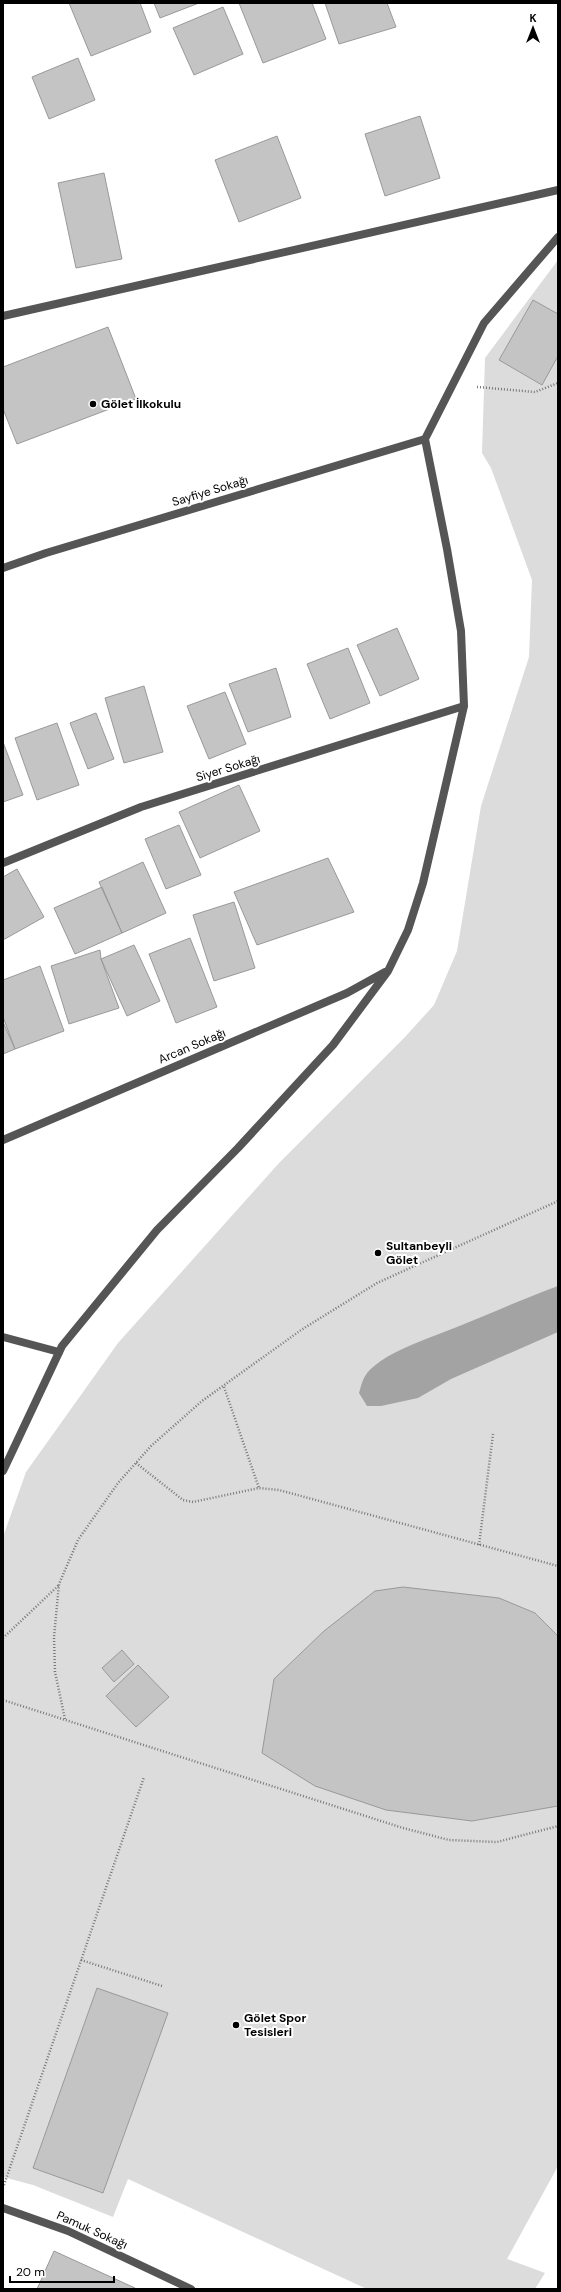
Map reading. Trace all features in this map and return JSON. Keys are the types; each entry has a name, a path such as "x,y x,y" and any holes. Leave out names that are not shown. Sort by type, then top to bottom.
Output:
{"street":[{"path":"3,316 558,190"},
{"path":"3,1471 59,1352 157,1230 238,1148 333,1045 388,971 408,930 423,883 464,706 461,631 447,549 424,439 484,323 558,238"},
{"name":"Sayfiye Sokağı","path":"3,568 46,553 424,439"},
{"name":"Siyer Sokağı","path":"3,863 141,807 464,706"},
{"name":"Arcan Sokağı","path":"3,1140 347,993 388,971"},
{"path":"3,1337 59,1352"},
{"name":"Pamuk Sokağı","path":"3,2208 68,2231 191,2289"}],"path":[{"path":"453,385 535,392 558,382"},
{"path":"65,1719 55,1672 54,1636 59,1584 78,1540 118,1483 151,1446 196,1406 301,1330 377,1283 558,1201"},
{"path":"224,1386 259,1488"},
{"path":"479,1545 493,1434"},
{"path":"136,1463 183,1500 193,1502 259,1488 279,1490 558,1566"},
{"path":"3,1638 59,1584"},
{"path":"3,1700 403,1828 449,1840 497,1842 558,1826"},
{"path":"4,2187 144,1777"},
{"path":"81,1960 162,1986"}],"shaded area":[{"name":"Sultanbeyli Gölet","path":"558,260 558,2166 507,2259 545,2273 535,2289 367,2289 128,2179 113,2217 33,2185 3,2177 3,1537 26,1472 118,1343 279,1163 405,1037 434,1005 457,951 481,806 529,657 532,580 491,468 482,453 485,358"},
{"path":"558,1286 558,1332 451,1379 418,1398 381,1406 367,1406 359,1393 367,1372 388,1356 413,1344"}],"building":[{"path":"69,3 140,3 151,32 91,56"},
{"path":"154,3 199,3 160,18"},
{"path":"239,3 312,3 326,39 263,63"},
{"path":"325,3 387,3 396,27 339,44"},
{"path":"223,7 243,54 194,75 173,28"},
{"path":"78,58 95,100 49,119 32,77"},
{"path":"420,116 440,178 385,196 365,134"},
{"path":"277,136 301,198 239,222 215,160"},
{"path":"104,173 122,259 76,268 58,183"},
{"path":"533,300 558,314 558,356 542,385 499,360"},
{"path":"108,327 136,399 17,444 3,409 3,367"},
{"path":"397,628 419,679 380,696 357,645"},
{"path":"348,648 370,703 330,719 307,664"},
{"path":"276,668 291,717 248,732 229,684"},
{"path":"144,686 163,752 124,763 105,698"},
{"path":"225,692 246,744 209,759 187,706"},
{"path":"96,713 114,759 88,769 70,723"},
{"path":"57,723 79,785 37,800 15,738"},
{"path":"3,742 23,795 3,802"},
{"path":"239,785 260,831 200,858 179,812"},
{"path":"179,825 201,875 166,889 145,839"},
{"path":"328,858 354,912 257,945 234,892"},
{"path":"143,862 166,913 122,933 99,882"},
{"path":"17,869 44,917 3,940 3,877"},
{"path":"102,887 122,933 75,954 54,908"},
{"path":"234,902 255,968 214,981 193,915"},
{"path":"190,938 217,1007 176,1023 149,954"},
{"path":"134,945 160,1001 127,1016 101,959"},
{"path":"100,950 101,959 119,1008 69,1024 51,966"},
{"path":"40,966 64,1031 15,1049 3,1017 3,980"},
{"path":"3,1022 15,1049 3,1054"},
{"path":"403,1587 499,1598 535,1613 558,1636 558,1806 472,1821 386,1810 315,1786 262,1753 274,1679 324,1631 375,1591"},
{"path":"122,1650 134,1664 114,1682 102,1668"},
{"path":"138,1665 169,1697 136,1727 106,1696"},
{"path":"97,1988 168,2013 103,2193 33,2168"},
{"path":"54,2251 135,2288 37,2289"}],"place":[{"name":"Gölet İlkokulu","path":"93,404"},
{"name":"Sultanbeyli Gölet","path":"378,1253"},
{"name":"Gölet Spor Tesisleri","path":"236,2025"}]}
